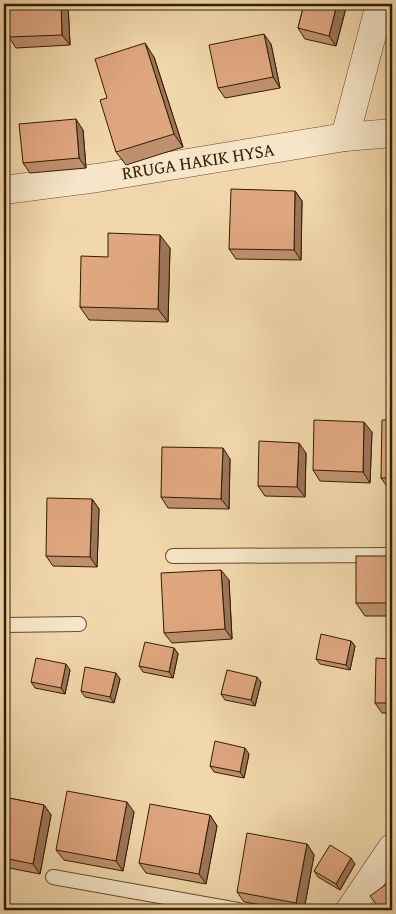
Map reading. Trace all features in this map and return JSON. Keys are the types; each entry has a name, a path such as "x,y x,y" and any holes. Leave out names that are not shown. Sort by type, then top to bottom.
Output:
{"street":[{"path":"345,136 380,4"},
{"name":"RRUGA HAKIK HYSA","path":"4,190 97,178 345,136 392,133"},
{"path":"350,910 392,848"}],"lane":[{"path":"173,556 392,555"},
{"path":"4,625 79,624"},
{"path":"53,878 238,910"}],"building":[{"path":"7,4 61,4 62,35 9,37"},
{"path":"304,4 337,4 329,36 298,28"},
{"path":"264,34 273,77 218,88 209,45"},
{"path":"145,43 174,134 116,152 100,100 107,98 95,59"},
{"path":"76,119 79,158 23,163 19,124"},
{"path":"231,189 295,191 294,250 229,249"},
{"path":"108,233 160,235 158,309 80,307 81,256 108,257"},
{"path":"314,420 364,422 363,472 313,470"},
{"path":"382,420 392,420 392,478 381,478"},
{"path":"259,441 299,443 297,487 258,486"},
{"path":"162,447 223,448 221,499 161,497"},
{"path":"47,498 92,499 90,557 46,556"},
{"path":"356,556 392,556 392,603 356,603"},
{"path":"221,570 225,629 164,633 161,573"},
{"path":"321,634 351,641 346,665 316,659"},
{"path":"145,642 174,648 169,672 139,666"},
{"path":"36,658 66,664 61,688 31,682"},
{"path":"376,658 392,659 392,703 375,703"},
{"path":"85,667 116,673 110,697 81,691"},
{"path":"227,670 257,677 251,700 221,694"},
{"path":"215,741 245,748 240,772 210,766"},
{"path":"67,791 127,802 116,861 56,850"},
{"path":"4,797 44,805 33,864 4,858"},
{"path":"150,804 210,815 199,874 139,863"},
{"path":"247,833 307,844 296,903 237,892"},
{"path":"330,845 351,858 336,884 314,871"},
{"path":"392,880 392,910 381,910 370,896"}]}
